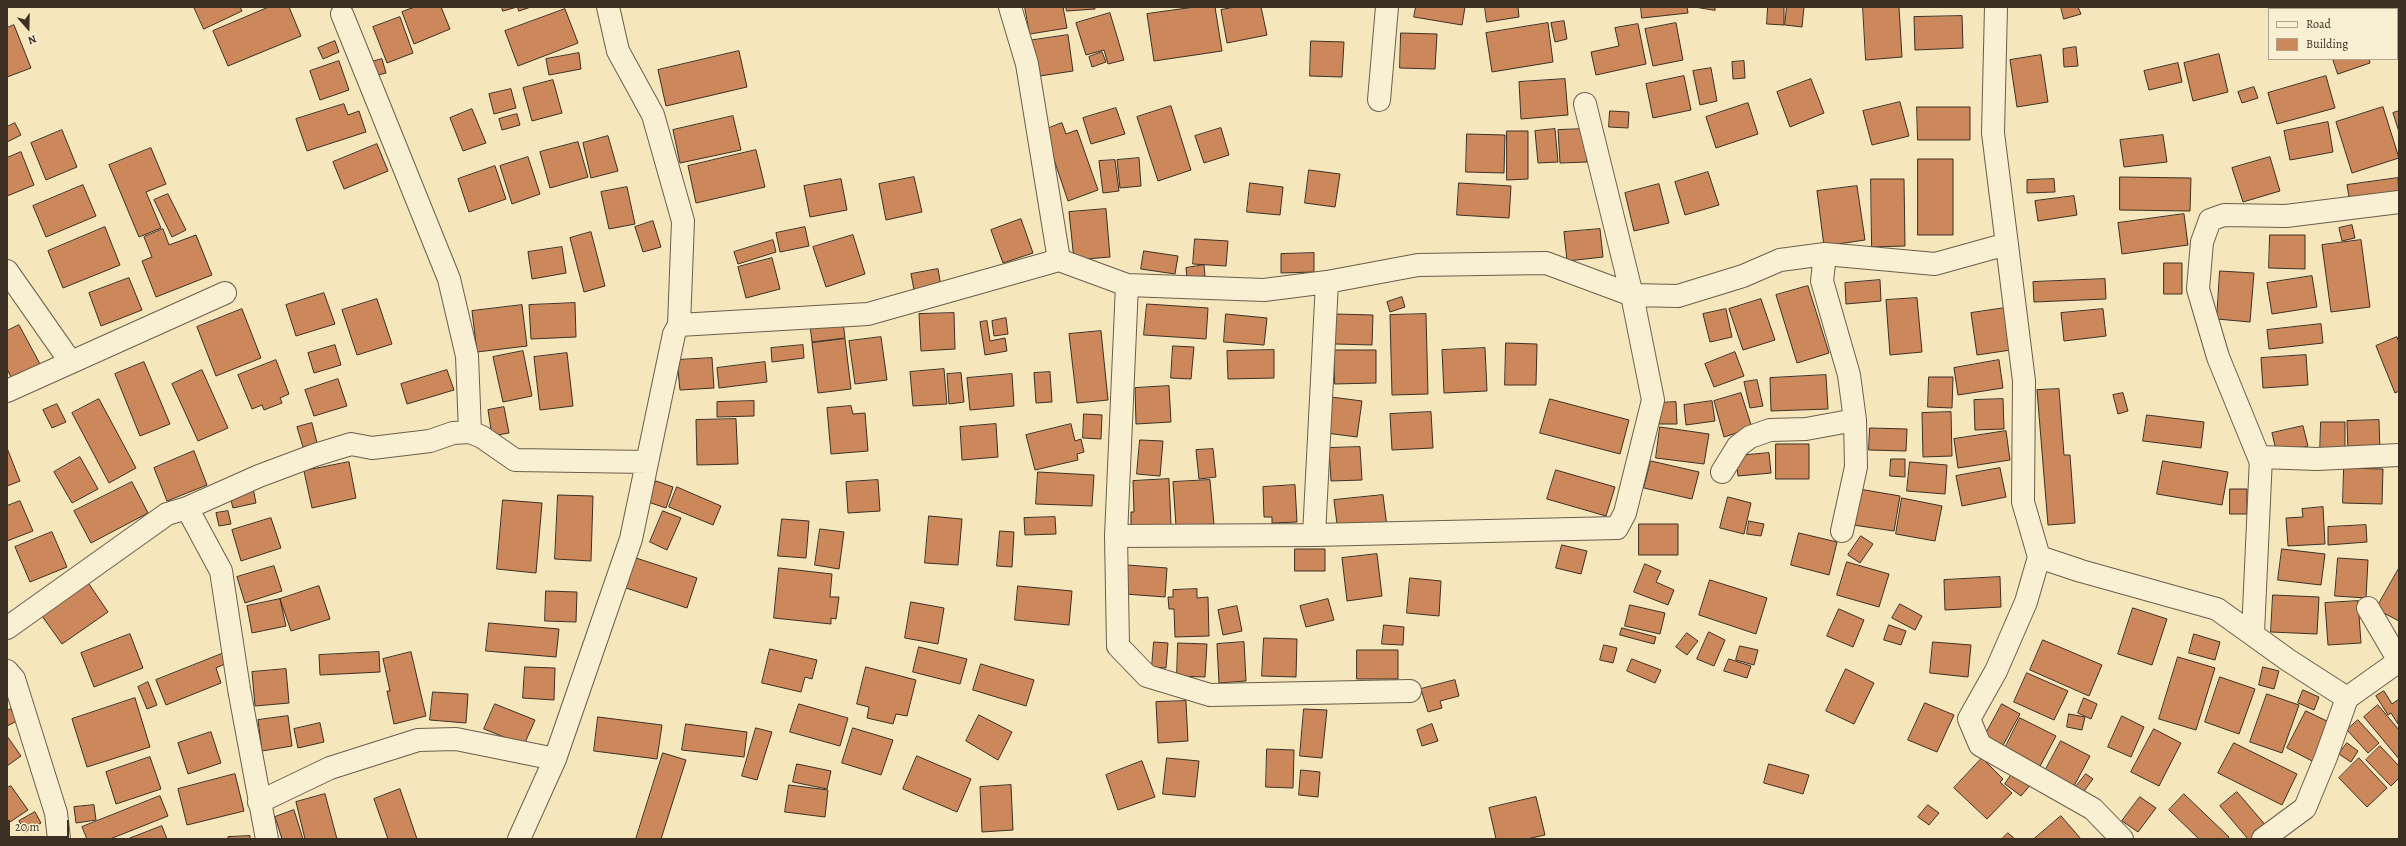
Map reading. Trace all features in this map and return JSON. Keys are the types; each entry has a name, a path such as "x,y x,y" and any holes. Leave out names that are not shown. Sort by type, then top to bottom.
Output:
{"street":[{"path":"519,839 555,759 631,539 674,334 679,326 683,221 653,115 618,51 608,7"},
{"path":"1010,7 1027,64 1059,260"},
{"path":"1379,100 1387,7"},
{"path":"1996,7 1993,133 2024,381 2023,502 2039,557 2026,602 1996,671 1969,719 1980,745 2094,809 2122,839"},
{"path":"346,9 449,279 467,356 470,432"},
{"path":"1116,536 1314,535 1617,528 1625,513 1653,400 1632,295 1585,104"},
{"path":"2253,633 2260,460 2218,357 2198,289 2202,242 2210,220 2224,215 2286,216 2399,202"},
{"path":"679,326 868,314 1059,260 1127,285 1264,290 1327,282 1418,265 1546,263 1632,295 1678,296 1743,276 1780,260 1825,254 1935,264 2007,244"},
{"path":"1825,254 1822,281 1849,375 1855,420 1856,468 1842,531"},
{"path":"7,271 70,361"},
{"path":"1314,535 1327,282"},
{"path":"1127,285 1116,536 1118,646 1147,676 1210,695 1410,691"},
{"path":"7,391 70,361 225,293"},
{"path":"1722,472 1738,446 1750,437 1770,430 1806,429 1855,420"},
{"path":"7,628 167,514 187,508 259,476 315,455 351,444 372,448 430,441 453,434 470,432 482,437 515,460 647,462"},
{"path":"2260,460 2261,457 2317,459 2399,455"},
{"path":"187,508 221,571 259,802 267,839"},
{"path":"2039,557 2080,571 2217,608 2288,660 2347,698"},
{"path":"2263,839 2305,808 2326,757 2347,698 2399,661 2368,608"},
{"path":"9,678 56,813 59,839"},
{"path":"259,802 330,768 418,740 456,739 555,759"}],"building":[{"path":"194,7 240,7 242,11 204,29"},
{"path":"269,7 289,7 301,36 228,66 213,31"},
{"path":"415,7 441,7 450,29 414,44 402,12"},
{"path":"502,7 517,7 503,11"},
{"path":"518,7 531,7 519,11"},
{"path":"1025,7 1063,7 1067,28 1030,34"},
{"path":"1066,7 1095,7 1095,9 1067,11"},
{"path":"1195,7 1215,7 1222,51 1154,61 1147,14"},
{"path":"1235,7 1261,7 1267,35 1227,43 1221,10"},
{"path":"1416,7 1465,7 1462,25 1414,17"},
{"path":"1485,7 1518,7 1519,17 1487,22"},
{"path":"1641,7 1687,7 1688,13 1642,18"},
{"path":"1695,7 1715,7 1715,10"},
{"path":"1768,7 1784,7 1784,25 1767,24"},
{"path":"1787,7 1804,7 1802,27 1785,25"},
{"path":"1863,7 1899,7 1902,57 1866,60"},
{"path":"2061,7 2078,7 2081,14 2064,19"},
{"path":"565,9 578,43 518,66 505,31"},
{"path":"1110,13 1124,60 1108,64 1104,50 1086,55 1076,23"},
{"path":"1962,16 1963,48 1915,50 1914,17"},
{"path":"400,17 413,53 387,63 373,27"},
{"path":"1564,21 1567,39 1555,42 1551,23"},
{"path":"1548,23 1553,62 1492,72 1486,33"},
{"path":"1676,23 1683,60 1653,66 1645,29"},
{"path":"1638,24 1646,64 1596,75 1591,52 1619,46 1615,28"},
{"path":"14,25 31,68 7,77 7,28"},
{"path":"1401,33 1437,34 1435,69 1400,68"},
{"path":"1068,35 1073,71 1033,77 1027,41"},
{"path":"335,41 339,52 323,59 318,48"},
{"path":"1311,41 1344,42 1342,77 1310,76"},
{"path":"2076,47 2078,66 2064,67 2063,49"},
{"path":"739,51 747,87 666,106 658,70"},
{"path":"1102,52 1106,62 1092,67 1089,57"},
{"path":"579,53 581,69 549,75 546,59"},
{"path":"2219,54 2228,92 2193,101 2184,63"},
{"path":"2041,55 2048,102 2017,107 2010,60"},
{"path":"382,59 386,73 371,77 368,63"},
{"path":"2333,60 2369,60 2370,63 2338,74"},
{"path":"339,61 349,90 320,100 310,71"},
{"path":"1744,61 1745,78 1733,79 1732,62"},
{"path":"2178,63 2182,82 2149,90 2144,71"},
{"path":"1711,68 1717,101 1700,105 1693,71"},
{"path":"1684,76 1691,110 1653,118 1646,84"},
{"path":"2326,76 2335,108 2277,124 2268,93"},
{"path":"1565,79 1568,115 1521,119 1519,82"},
{"path":"1811,79 1824,113 1790,127 1777,92"},
{"path":"553,80 562,113 532,121 523,88"},
{"path":"2254,87 2258,98 2242,103 2238,92"},
{"path":"511,89 516,108 494,114 489,94"},
{"path":"1900,102 1909,136 1872,145 1863,111"},
{"path":"1748,103 1758,134 1716,148 1706,117"},
{"path":"344,104 348,115 359,111 366,132 307,151 296,119"},
{"path":"1171,106 1191,170 1158,181 1137,117"},
{"path":"1917,107 1970,107 1970,140 1918,140"},
{"path":"2383,107 2399,158 2352,173 2336,122"},
{"path":"1116,108 1125,134 1091,144 1083,118"},
{"path":"472,109 486,143 463,151 450,118"},
{"path":"1610,111 1629,112 1628,128 1609,127"},
{"path":"2399,111 2399,132 2393,113"},
{"path":"517,114 520,125 502,130 499,119"},
{"path":"733,116 741,150 680,163 673,130"},
{"path":"2328,122 2333,152 2290,160 2284,131"},
{"path":"15,123 21,135 7,142 7,127"},
{"path":"1062,123 1066,134 1077,130 1098,190 1068,201 1044,130"},
{"path":"1221,128 1229,155 1204,163 1195,136"},
{"path":"1555,129 1558,162 1538,163 1535,131"},
{"path":"1585,129 1587,162 1560,163 1558,130"},
{"path":"62,130 77,167 46,180 31,143"},
{"path":"1507,131 1528,131 1528,179 1507,180"},
{"path":"1467,134 1505,135 1504,173 1466,172"},
{"path":"2163,135 2167,162 2124,167 2120,140"},
{"path":"608,136 618,171 591,178 583,143"},
{"path":"578,142 588,177 550,188 540,152"},
{"path":"377,144 388,171 344,189 333,162"},
{"path":"151,148 166,184 146,192 161,228 139,237 109,165"},
{"path":"756,150 765,187 696,203 688,166"},
{"path":"21,152 34,185 7,196 7,158"},
{"path":"528,157 540,194 512,204 500,166"},
{"path":"2270,157 2280,191 2243,202 2232,168"},
{"path":"1139,158 1141,186 1120,188 1117,160"},
{"path":"1918,159 1953,159 1953,235 1918,235"},
{"path":"1115,160 1119,191 1103,193 1099,161"},
{"path":"495,166 506,199 469,212 458,179"},
{"path":"1309,170 1340,174 1335,207 1305,203"},
{"path":"1708,172 1719,205 1685,215 1675,182"},
{"path":"914,177 922,212 886,220 879,184"},
{"path":"2120,177 2191,178 2190,211 2120,210"},
{"path":"2398,178 2399,196 2350,203 2347,185"},
{"path":"841,179 847,210 810,217 804,186"},
{"path":"1871,179 1904,179 1905,246 1872,247"},
{"path":"2054,179 2055,192 2027,193 2027,180"},
{"path":"1250,183 1283,187 1280,215 1247,212"},
{"path":"1459,183 1511,186 1509,218 1457,215"},
{"path":"1659,184 1669,223 1634,231 1625,193"},
{"path":"83,185 96,216 46,237 33,206"},
{"path":"1857,186 1865,240 1824,246 1817,191"},
{"path":"627,187 635,224 609,229 601,192"},
{"path":"168,194 186,230 172,237 154,200"},
{"path":"2074,196 2077,215 2038,221 2035,201"},
{"path":"1106,209 1110,257 1074,260 1069,212"},
{"path":"2184,214 2188,245 2122,254 2118,223"},
{"path":"1021,219 1033,253 1003,263 991,230"},
{"path":"653,221 661,247 643,252 635,227"},
{"path":"2352,225 2355,238 2342,241 2339,228"},
{"path":"105,227 120,265 63,288 48,251"},
{"path":"805,227 809,246 780,252 776,233"},
{"path":"163,229 169,245 196,235 212,275 156,297 142,261 152,257 144,237"},
{"path":"1600,229 1603,257 1567,261 1564,232"},
{"path":"591,232 605,286 584,292 570,238"},
{"path":"853,235 865,274 826,287 813,247"},
{"path":"2270,235 2305,235 2305,269 2269,268"},
{"path":"1195,239 1228,241 1226,266 1193,264"},
{"path":"773,240 776,252 738,264 734,252"},
{"path":"2361,240 2370,307 2331,312 2322,245"},
{"path":"562,247 566,273 532,279 528,252"},
{"path":"1144,251 1178,256 1175,274 1141,269"},
{"path":"1314,253 1314,272 1281,273 1281,254"},
{"path":"772,258 780,289 746,298 738,267"},
{"path":"2164,263 2182,263 2182,294 2164,294"},
{"path":"1204,265 1205,276 1187,279 1186,268"},
{"path":"938,269 941,286 914,290 911,274"},
{"path":"2220,271 2254,273 2250,322 2217,319"},
{"path":"2312,276 2317,307 2272,314 2267,283"},
{"path":"129,278 142,310 101,326 89,293"},
{"path":"2105,279 2106,299 2034,302 2033,282"},
{"path":"1880,280 1881,301 1846,304 1845,283"},
{"path":"1808,286 1829,353 1797,363 1776,295"},
{"path":"324,293 335,324 296,336 286,305"},
{"path":"1402,297 1405,307 1390,312 1387,302"},
{"path":"1917,298 1922,352 1890,355 1886,300"},
{"path":"377,299 392,344 357,355 342,310"},
{"path":"1761,299 1775,340 1743,350 1729,309"},
{"path":"575,303 576,337 531,339 529,305"},
{"path":"1147,304 1208,308 1206,339 1144,335"},
{"path":"522,305 527,346 477,352 472,311"},
{"path":"2005,308 2011,350 1977,355 1971,313"},
{"path":"242,309 261,358 216,376 197,327"},
{"path":"1726,309 1732,337 1710,342 1703,314"},
{"path":"2103,309 2106,336 2064,341 2061,313"},
{"path":"954,313 955,349 921,351 919,314"},
{"path":"1226,314 1267,318 1264,345 1224,342"},
{"path":"1336,314 1373,315 1372,345 1335,344"},
{"path":"1426,314 1428,394 1392,395 1390,315"},
{"path":"1006,318 1008,334 994,336 992,321"},
{"path":"987,321 990,341 1005,338 1007,351 985,355 980,322"},
{"path":"843,322 845,338 812,342 810,325"},
{"path":"2321,324 2323,343 2269,349 2267,330"},
{"path":"19,325 40,364 12,379 7,369 7,331"},
{"path":"1101,331 1108,400 1077,403 1069,334"},
{"path":"881,337 887,380 855,384 849,341"},
{"path":"2397,337 2399,342 2399,391 2395,393 2376,346"},
{"path":"845,339 851,389 818,393 812,343"},
{"path":"1506,343 1537,344 1536,385 1505,385"},
{"path":"335,345 341,365 314,373 308,353"},
{"path":"803,345 804,358 772,362 771,348"},
{"path":"1173,346 1194,347 1191,379 1171,378"},
{"path":"1485,348 1487,391 1444,393 1442,350"},
{"path":"1274,350 1274,378 1228,379 1227,351"},
{"path":"1334,350 1376,350 1376,383 1335,384"},
{"path":"523,351 532,396 503,402 493,357"},
{"path":"1735,352 1744,376 1714,387 1705,364"},
{"path":"567,353 573,406 540,410 534,357"},
{"path":"2306,355 2308,385 2263,388 2261,358"},
{"path":"712,358 714,388 680,390 677,360"},
{"path":"276,360 289,394 280,398 282,403 264,410 262,405 252,409 238,375"},
{"path":"1999,360 2003,388 1958,395 1954,368"},
{"path":"144,362 170,424 140,436 115,374"},
{"path":"765,362 767,382 719,388 717,368"},
{"path":"944,369 947,404 913,406 910,372"},
{"path":"202,370 228,428 198,441 172,384"},
{"path":"447,370 454,390 407,404 401,384"},
{"path":"1050,372 1052,402 1036,403 1034,373"},
{"path":"961,373 964,402 949,404 947,374"},
{"path":"1012,374 1014,406 970,410 967,378"},
{"path":"1826,375 1828,409 1771,411 1770,378"},
{"path":"1929,377 1953,377 1952,408 1928,407"},
{"path":"338,379 347,406 314,416 305,390"},
{"path":"1757,380 1763,406 1750,408 1744,382"},
{"path":"1169,386 1171,422 1136,424 1135,388"},
{"path":"2059,389 2064,455 2070,455 2075,523 2048,525 2037,390"},
{"path":"1741,393 1752,428 1724,437 1714,401"},
{"path":"2123,393 2128,411 2118,414 2113,395"},
{"path":"1331,397 1362,401 1357,437 1326,433"},
{"path":"99,399 136,468 109,483 72,413"},
{"path":"1550,399 1629,420 1620,454 1540,433"},
{"path":"2003,399 2004,429 1975,430 1974,400"},
{"path":"754,401 754,416 717,417 717,402"},
{"path":"1712,401 1715,421 1686,425 1684,405"},
{"path":"1676,402 1677,424 1659,424 1658,403"},
{"path":"57,404 66,422 52,428 43,410"},
{"path":"851,406 853,414 865,413 868,451 831,454 827,408"},
{"path":"504,407 509,433 492,436 488,410"},
{"path":"1431,412 1433,448 1392,450 1390,414"},
{"path":"1951,412 1952,456 1923,457 1922,413"},
{"path":"1084,414 1102,415 1101,439 1083,438"},
{"path":"2147,415 2204,422 2201,448 2143,441"},
{"path":"736,419 738,464 697,465 696,420"},
{"path":"2379,420 2380,453 2348,454 2347,421"},
{"path":"2321,422 2345,422 2345,455 2320,455"},
{"path":"312,423 317,443 303,447 297,427"},
{"path":"996,424 998,457 962,460 960,427"},
{"path":"1071,424 1075,441 1081,439 1084,452 1077,454 1078,460 1035,470 1026,435"},
{"path":"2303,426 2308,446 2277,454 2272,433"},
{"path":"1660,427 1709,434 1704,464 1656,458"},
{"path":"1870,428 1907,429 1906,451 1869,450"},
{"path":"2006,431 2010,460 1958,468 1954,439"},
{"path":"1140,440 1163,441 1160,476 1137,474"},
{"path":"1776,444 1809,444 1809,479 1776,479"},
{"path":"1360,447 1362,480 1331,481 1329,448"},
{"path":"7,448 20,481 7,486"},
{"path":"1213,449 1216,477 1199,479 1196,450"},
{"path":"194,451 207,485 167,501 154,468"},
{"path":"1769,453 1771,473 1738,476 1736,456"},
{"path":"80,457 98,489 72,503 54,472"},
{"path":"1891,459 1905,459 1905,477 1890,476"},
{"path":"1651,461 1699,472 1692,499 1644,488"},
{"path":"2163,461 2228,472 2222,505 2157,494"},
{"path":"349,462 356,498 312,508 304,471"},
{"path":"1910,462 1947,465 1945,494 1907,491"},
{"path":"2000,468 2006,497 1962,506 1956,476"},
{"path":"2344,468 2383,469 2382,504 2343,503"},
{"path":"1556,470 1615,487 1606,516 1547,499"},
{"path":"1038,472 1094,475 1092,506 1036,504"},
{"path":"1169,479 1171,525 1131,527 1131,512 1134,512 1133,481"},
{"path":"878,480 880,511 848,513 846,482"},
{"path":"1210,480 1214,524 1176,526 1173,482"},
{"path":"656,481 673,487 666,508 648,502"},
{"path":"132,482 148,513 91,543 74,511"},
{"path":"1295,485 1297,522 1272,523 1272,517 1264,517 1263,487"},
{"path":"677,487 721,506 713,525 669,507"},
{"path":"253,488 256,503 233,508 229,493"},
{"path":"1859,489 1900,496 1894,531 1853,525"},
{"path":"2230,489 2247,489 2247,514 2230,514"},
{"path":"558,495 593,496 591,561 555,559"},
{"path":"1383,495 1387,527 1338,532 1334,500"},
{"path":"1728,497 1751,503 1744,534 1720,528"},
{"path":"1902,498 1942,506 1935,541 1896,534"},
{"path":"503,500 542,503 536,573 497,569"},
{"path":"20,501 33,531 7,541 7,506"},
{"path":"2323,507 2325,544 2288,546 2286,518 2303,517 2302,509"},
{"path":"228,511 231,524 219,526 216,513"},
{"path":"663,511 681,518 667,550 650,542"},
{"path":"929,516 962,519 958,565 925,563"},
{"path":"1055,517 1056,534 1025,535 1024,518"},
{"path":"271,518 281,548 241,561 232,530"},
{"path":"782,519 809,521 806,558 778,556"},
{"path":"1749,521 1764,524 1761,536 1747,534"},
{"path":"1639,524 1678,524 1678,555 1639,555"},
{"path":"2366,525 2367,542 2328,545 2328,527"},
{"path":"820,529 844,532 839,569 815,565"},
{"path":"1000,531 1014,532 1012,567 997,566"},
{"path":"52,532 67,567 30,582 15,547"},
{"path":"1799,533 1837,542 1829,575 1791,565"},
{"path":"1861,536 1873,544 1860,563 1848,555"},
{"path":"1562,545 1587,551 1581,574 1556,568"},
{"path":"1295,549 1325,549 1325,571 1295,571"},
{"path":"2282,549 2325,554 2321,585 2278,580"},
{"path":"1377,554 1382,596 1347,601 1342,558"},
{"path":"636,558 697,578 687,608 626,588"},
{"path":"2338,558 2368,560 2366,598 2335,596"},
{"path":"1847,562 1889,574 1879,607 1837,595"},
{"path":"1645,564 1661,571 1656,582 1674,590 1668,605 1634,592"},
{"path":"1127,565 1167,568 1165,597 1125,594"},
{"path":"274,566 282,591 245,603 237,577"},
{"path":"779,568 832,574 830,597 839,597 836,619 831,618 831,624 774,618"},
{"path":"2399,568 2399,621 2376,609"},
{"path":"2000,577 2001,607 1945,610 1944,580"},
{"path":"1410,578 1441,581 1439,616 1407,613"},
{"path":"1710,580 1767,598 1756,634 1699,615"},
{"path":"89,584 108,612 62,644 42,616"},
{"path":"319,586 330,619 291,631 280,599"},
{"path":"1018,586 1072,591 1069,625 1015,620"},
{"path":"1197,589 1197,598 1208,597 1209,636 1175,637 1174,609 1169,609 1168,597 1173,597 1173,590"},
{"path":"546,591 577,592 576,622 545,621"},
{"path":"2273,595 2319,597 2317,634 2271,632"},
{"path":"280,599 286,626 252,633 247,606"},
{"path":"1328,599 1334,620 1306,627 1300,606"},
{"path":"2358,601 2361,643 2328,645 2325,603"},
{"path":"911,602 944,608 938,644 905,638"},
{"path":"1900,604 1922,616 1915,630 1892,618"},
{"path":"1630,605 1665,613 1660,634 1625,626"},
{"path":"1237,606 1242,631 1223,635 1218,610"},
{"path":"2133,608 2167,619 2152,665 2118,654"},
{"path":"1839,609 1864,620 1853,647 1827,636"},
{"path":"489,623 559,629 556,657 486,651"},
{"path":"1384,625 1404,627 1403,645 1382,644"},
{"path":"1889,625 1906,631 1901,645 1884,640"},
{"path":"1622,628 1656,637 1654,644 1620,635"},
{"path":"1709,632 1725,640 1714,666 1697,659"},
{"path":"1687,633 1698,641 1687,655 1676,647"},
{"path":"130,634 143,668 94,687 81,653"},
{"path":"2194,634 2220,642 2215,660 2189,653"},
{"path":"1264,638 1297,639 1296,677 1262,676"},
{"path":"2043,640 2102,665 2089,696 2030,670"},
{"path":"1154,642 1168,643 1166,668 1152,667"},
{"path":"1244,642 1246,681 1219,683 1217,644"},
{"path":"1933,642 1971,645 1968,677 1930,673"},
{"path":"1178,643 1207,644 1205,677 1177,676"},
{"path":"1604,645 1617,648 1613,663 1600,660"},
{"path":"1740,646 1758,650 1754,665 1736,660"},
{"path":"919,647 967,659 960,684 913,672"},
{"path":"770,649 817,660 812,679 805,677 801,692 762,683"},
{"path":"1357,650 1398,650 1398,679 1357,679"},
{"path":"379,652 380,672 320,675 319,655"},
{"path":"411,652 426,716 394,724 387,691 390,691 383,659"},
{"path":"224,653 227,663 216,668 221,683 166,705 156,680"},
{"path":"2178,657 2215,668 2196,730 2159,719"},
{"path":"1632,659 1661,670 1655,683 1627,671"},
{"path":"1729,659 1751,666 1747,678 1724,671"},
{"path":"981,664 1034,680 1026,706 973,690"},
{"path":"525,667 555,668 554,700 523,698"},
{"path":"866,667 916,680 907,716 896,714 893,724 867,718 869,707 857,704"},
{"path":"2263,667 2279,671 2274,689 2259,685"},
{"path":"286,669 289,703 255,706 252,672"},
{"path":"1846,669 1874,683 1854,724 1826,711"},
{"path":"2027,673 2068,691 2054,720 2014,702"},
{"path":"2220,677 2255,689 2239,734 2205,722"},
{"path":"1455,680 1459,696 1440,701 1442,708 1428,712 1421,689"},
{"path":"148,682 157,705 147,709 138,687"},
{"path":"2303,690 2319,697 2314,710 2298,703"},
{"path":"2384,691 2392,704 2399,699 2398,724 2391,713 2388,715 2376,696"},
{"path":"433,692 468,694 466,723 430,720"},
{"path":"2267,694 2299,705 2282,753 2250,742"},
{"path":"135,698 150,747 87,767 72,719"},
{"path":"2084,698 2097,704 2091,719 2078,713"},
{"path":"1186,701 1188,741 1158,743 1156,702"},
{"path":"1925,703 1954,715 1937,752 1908,740"},
{"path":"495,704 535,720 524,745 484,729"},
{"path":"799,704 848,718 840,746 790,732"},
{"path":"2002,704 2020,714 2001,749 1983,739"},
{"path":"2378,705 2399,730 2399,759 2364,717"},
{"path":"11,709 17,721 7,726 7,711"},
{"path":"1304,709 1327,710 1322,758 1300,756"},
{"path":"2306,711 2333,724 2314,762 2287,748"},
{"path":"2069,714 2085,717 2082,730 2067,727"},
{"path":"979,715 1012,732 998,760 966,741"},
{"path":"288,716 292,746 262,751 258,720"},
{"path":"2122,716 2144,727 2131,757 2108,747"},
{"path":"598,717 662,725 657,759 594,751"},
{"path":"2020,718 2056,736 2039,768 2004,750"},
{"path":"2358,720 2379,743 2368,753 2347,730"},
{"path":"320,723 324,742 298,748 294,729"},
{"path":"686,724 747,732 744,757 682,750"},
{"path":"1432,724 1438,741 1422,746 1417,730"},
{"path":"756,728 772,732 757,780 742,776"},
{"path":"853,728 893,740 881,775 842,763"},
{"path":"2154,729 2181,743 2159,786 2131,772"},
{"path":"211,732 221,763 188,774 178,743"},
{"path":"7,736 21,756 7,766"},
{"path":"2061,741 2090,756 2074,786 2045,771"},
{"path":"2234,743 2297,774 2282,805 2218,773"},
{"path":"2347,743 2358,751 2351,762 2339,754"},
{"path":"2380,746 2399,766 2399,778 2391,786 2366,760"},
{"path":"1267,749 1294,750 1293,788 1266,787"},
{"path":"663,753 686,760 661,839 636,839"},
{"path":"917,756 971,779 957,812 903,789"},
{"path":"150,757 161,789 116,804 106,772"},
{"path":"1167,758 1199,761 1195,797 1163,794"},
{"path":"1982,758 2003,779 2000,782 2012,793 1987,819 1954,788"},
{"path":"2359,758 2387,788 2367,807 2339,778"},
{"path":"1142,761 1155,797 1118,810 1106,775"},
{"path":"797,764 831,771 827,789 793,782"},
{"path":"1769,764 1809,775 1803,794 1764,783"},
{"path":"1301,770 1320,772 1318,797 1299,795"},
{"path":"2014,771 2031,784 2021,796 2005,784"},
{"path":"235,774 244,811 187,825 178,789"},
{"path":"2086,774 2093,779 2081,795 2074,789"},
{"path":"789,785 828,790 825,817 785,812"},
{"path":"1011,785 1013,830 982,832 980,787"},
{"path":"11,786 28,810 7,824 7,788"},
{"path":"400,789 417,839 388,839 374,799"},
{"path":"2237,792 2268,828 2255,839 2248,839 2220,806"},
{"path":"325,794 337,839 305,839 296,802"},
{"path":"2184,794 2229,837 2227,839 2199,839 2169,810"},
{"path":"160,796 168,816 110,839 87,839 82,827"},
{"path":"1536,797 1545,835 1527,839 1496,839 1489,808"},
{"path":"2140,797 2156,808 2138,832 2122,821"},
{"path":"94,805 96,820 76,823 74,807"},
{"path":"1928,805 1939,813 1929,825 1918,817"},
{"path":"294,810 303,839 282,839 275,817"},
{"path":"35,812 41,823 25,832 19,821"},
{"path":"2061,816 2081,839 2034,839"},
{"path":"162,826 167,839 128,839"},
{"path":"2008,833 2015,839 2002,839"},
{"path":"250,836 250,839 228,839 228,837"}]}
